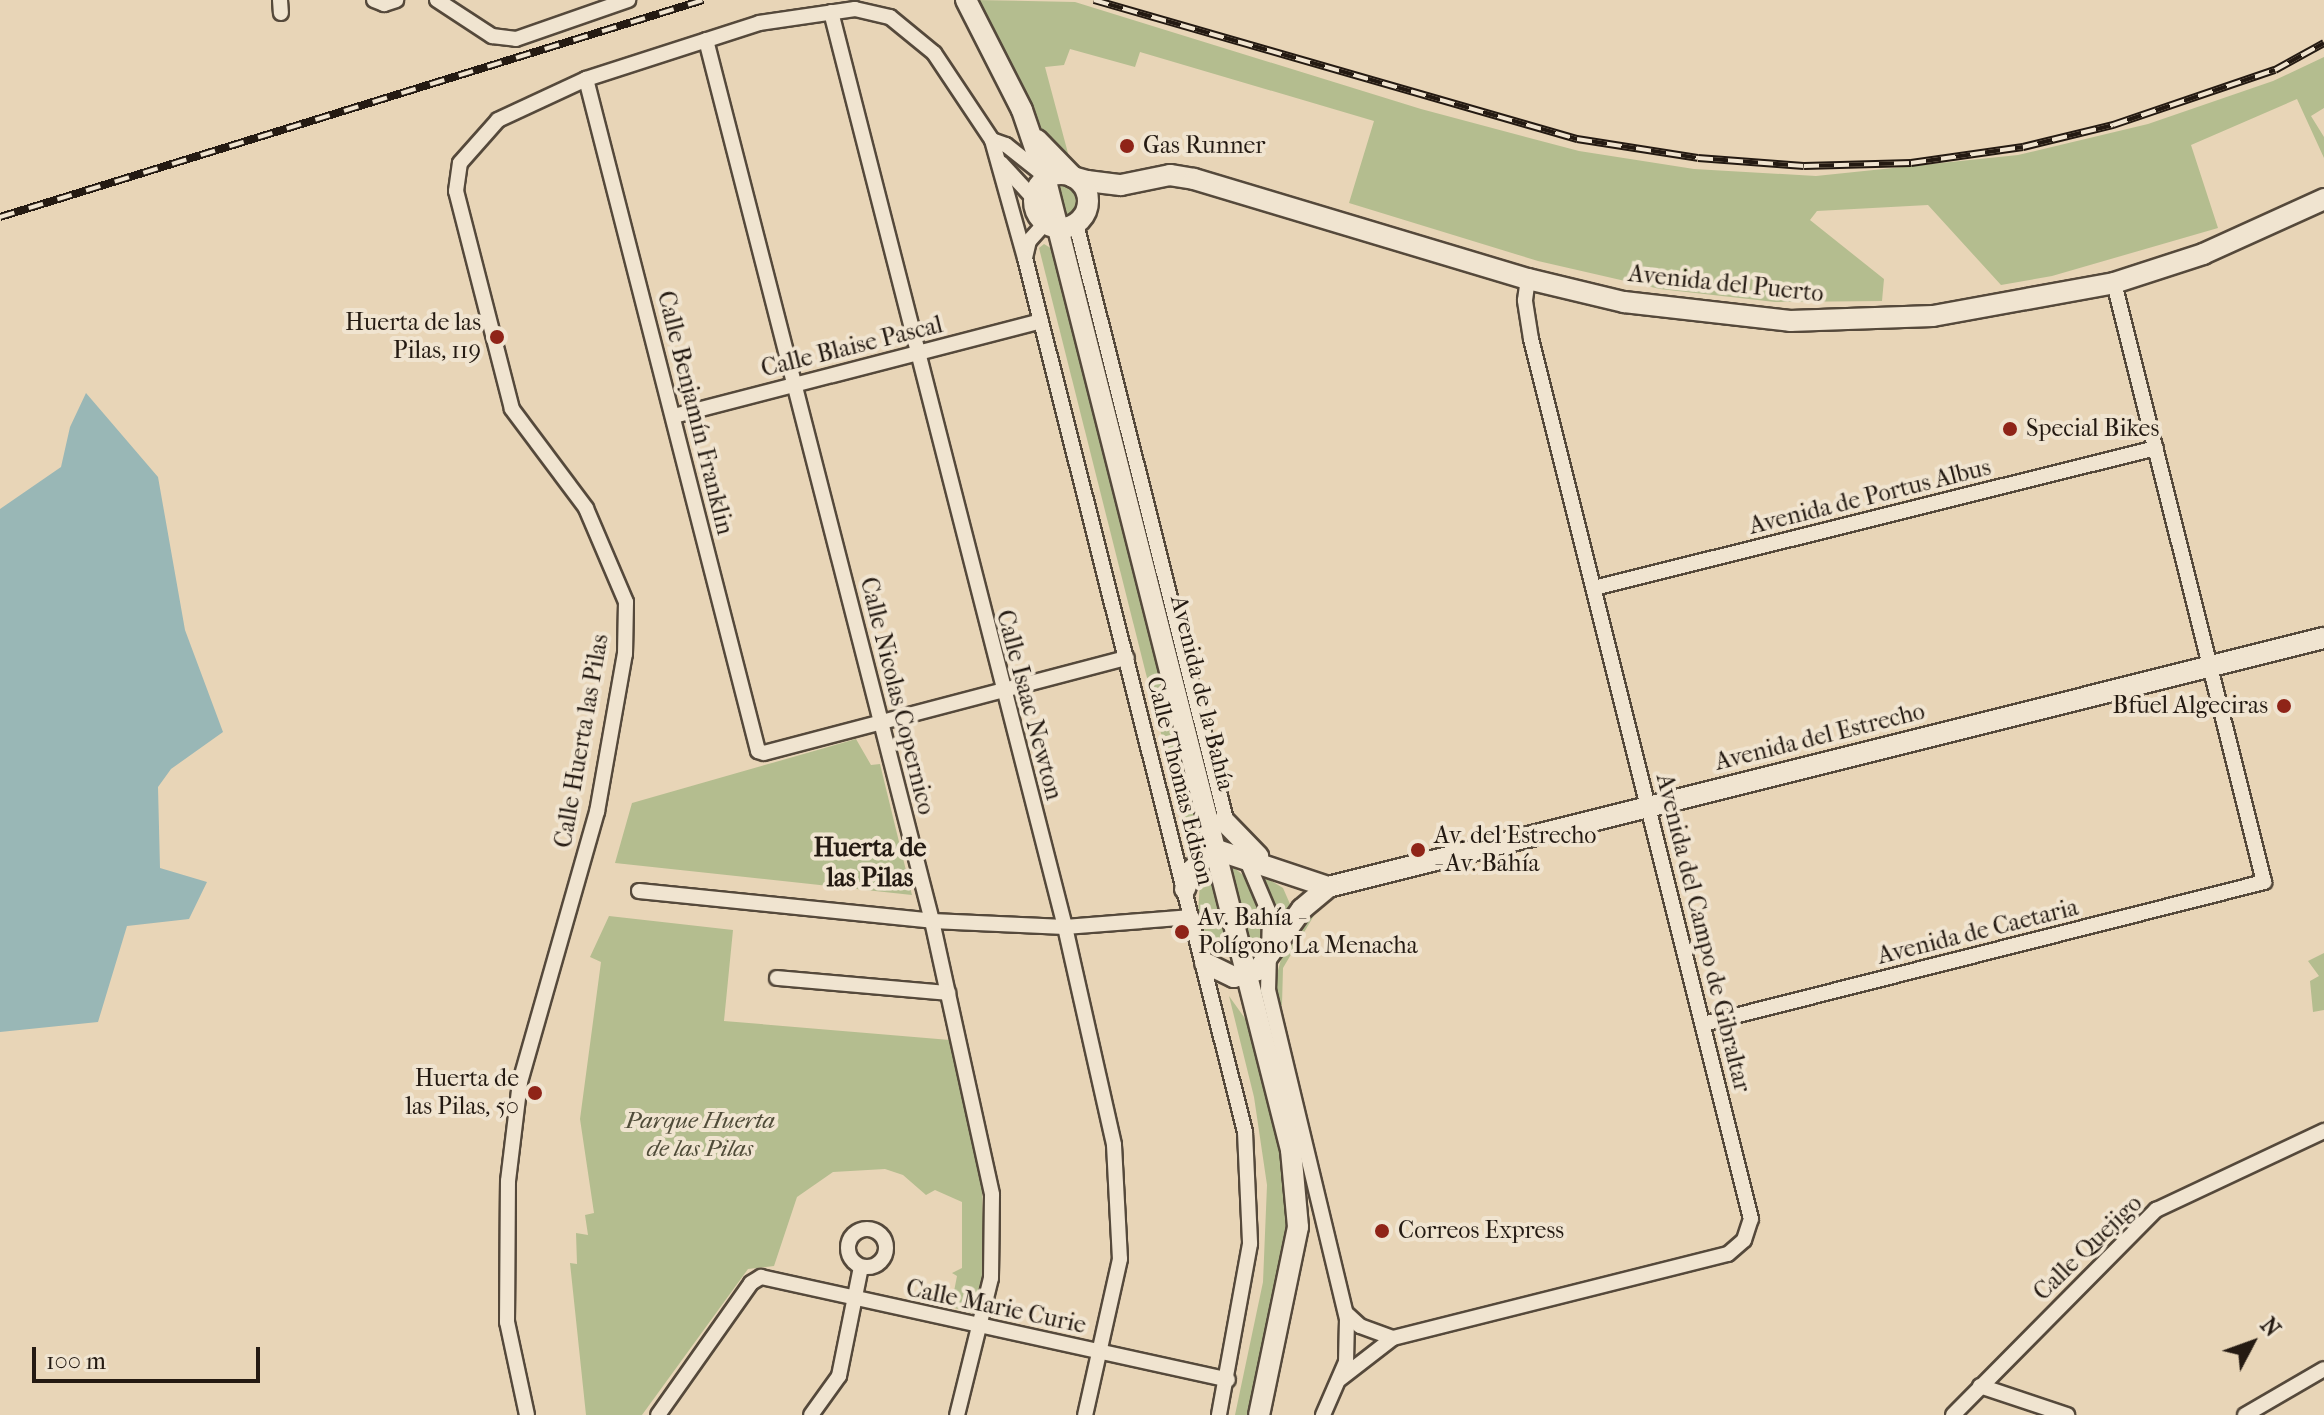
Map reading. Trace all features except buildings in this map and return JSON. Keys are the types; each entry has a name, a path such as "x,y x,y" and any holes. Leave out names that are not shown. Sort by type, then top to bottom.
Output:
{"street":[{"path":"374,0 396,0"},
{"path":"437,0 492,36 516,39 628,0"},
{"name":"Avenida de la Bahía","path":"966,0 1033,135 1045,177 1067,222 1224,821 1247,858 1270,915 1267,960 1272,1010 1346,1313 1350,1343 1340,1379 1323,1415"},
{"name":"Calle Huerta las Pilas","path":"527,1415 507,1322 508,1181 520,1082 597,812 625,654 626,602 586,508 512,409 456,191 460,163 498,120 586,79 759,23 831,12 873,12 919,37 992,140"},
{"name":"Calle Isaac Newton","path":"831,12 915,354 1065,927 1114,1145 1120,1259 1085,1415"},
{"name":"Calle Nicolas Copernico","path":"706,40 932,921 992,1195 991,1278 957,1415"},
{"name":"Calle Benjamín Franklin","path":"586,79 755,744 764,753 880,719"},
{"path":"1033,135 1087,196 1067,222"},
{"path":"992,140 998,160 1035,200 1067,222"},
{"path":"992,140 1006,145 1045,177 1073,177 1121,185"},
{"name":"Calle Thomas Edison","path":"998,160 1205,963 1245,1132 1251,1189 1250,1244 1228,1380 1219,1415"},
{"name":"Avenida del Puerto","path":"1121,185 1170,175 1194,179 1528,279 1624,302 1790,321 1933,316 2114,283 2203,254 2324,199"},
{"path":"1035,200 1037,185 1045,177"},
{"path":"1025,258 1029,241 1067,222 1121,185"},
{"name":"Avenida de la Bahía","path":"1067,222 1214,849 1291,1150 1298,1205 1294,1257 1259,1415"},
{"name":"Avenida del Campo de Gibraltar","path":"1340,1379 1393,1338 1728,1254 1737,1247 1751,1219 1531,339 1525,300 1528,279"},
{"path":"2114,283 2211,667"},
{"name":"Calle Blaise Pascal","path":"674,416 1041,321"},
{"name":"Avenida de Portus Albus","path":"1594,588 2156,448"},
{"name":"Avenida del Estrecho","path":"1328,887 2324,638"},
{"path":"880,719 1127,658"},
{"name":"Avenida de Caetaria","path":"1703,1024 2264,882 2211,667"},
{"path":"1224,821 1240,842 1288,875"},
{"path":"1185,889 1191,871 1214,849 1328,887"},
{"path":"1205,963 1234,977 1247,976 1267,960 1302,909 1328,887"},
{"path":"639,891 932,921 1065,927 1192,917"},
{"path":"777,978 948,993"},
{"name":"Calle Quejigo","path":"1953,1415 2156,1210 2324,1131"},
{"path":"811,1415 839,1376 861,1267"},
{"name":"Calle Marie Curie","path":"658,1415 756,1279 1228,1380"},
{"path":"1346,1313 1360,1326 1393,1338"},
{"path":"2245,1415 2324,1369"},
{"path":"1980,1386 2067,1415"}],"green space":[{"path":"974,0 1075,2 1421,109 1579,151 1694,169 1816,176 2018,155 2148,124 2273,81 2324,57 2324,108 2311,116 2324,137 2324,158 2297,99 2191,145 2218,228 2052,276 2001,285 1928,205 1817,211 1810,220 1884,279 1882,301 1775,302 1660,289 1538,261 1349,203 1374,121 1140,52 1135,67 1070,49 1064,65 1045,67 1069,157 1044,134"},
{"path":"1053,181 1065,181 1079,198 1077,217 1068,226"},
{"path":"1044,244 1054,250 1197,812 1188,841 1039,248"},
{"path":"856,739 871,765 880,764 912,895 615,863 632,803"},
{"path":"1232,866 1249,880 1260,905 1261,944 1255,952 1248,949"},
{"path":"1210,874 1233,954 1229,957 1210,945 1198,914 1200,880"},
{"path":"1262,875 1283,888 1290,904 1281,926 1275,929 1273,901"},
{"path":"1324,898 1326,904 1319,907 1283,968 1282,1005 1277,1006 1274,985 1282,956 1311,908"},
{"name":"Parque Huerta de las Pilas","path":"609,916 733,930 724,1021 950,1040 982,1183 984,1270 975,1314 951,1307 957,1276 952,1273 962,1268 962,1202 935,1190 926,1195 903,1175 885,1169 833,1172 797,1197 774,1266 748,1269 642,1415 586,1415 570,1263 577,1264 576,1233 588,1235 585,1215 594,1213 580,1119 601,962 590,957"},
{"path":"2324,953 2324,1010 2313,1012 2310,981 2319,976 2308,961"},
{"path":"1229,996 1254,1031 1285,1155 1291,1219 1255,1415 1235,1415 1263,1282 1267,1185 1254,1097"}],"water":[{"path":"86,393 158,477 185,630 223,732 171,769 158,787 160,868 207,882 189,919 127,926 98,1022 0,1032 0,509 61,467 70,427"}],"railway":[{"path":"0,217 703,0"},
{"path":"1094,0 1577,139 1698,158 1804,166 1911,163 2023,147 2113,125 2275,70 2324,43"}],"place":[{"name":"Gas Runner","path":"1127,146"},
{"name":"Huerta de las Pilas, 119","path":"497,337"},
{"name":"Special Bikes","path":"2010,429"},
{"name":"Bfuel Algeciras","path":"2284,706"},
{"name":"Av. del Estrecho - Av. Bahía","path":"1418,850"},
{"name":"Av. Bahía - Polígono La Menacha","path":"1182,932"},
{"name":"Huerta de las Pilas, 50","path":"535,1093"},
{"name":"Correos Express","path":"1382,1231"}],"district":[{"name":"Huerta de las Pilas","path":"870,863"}]}
